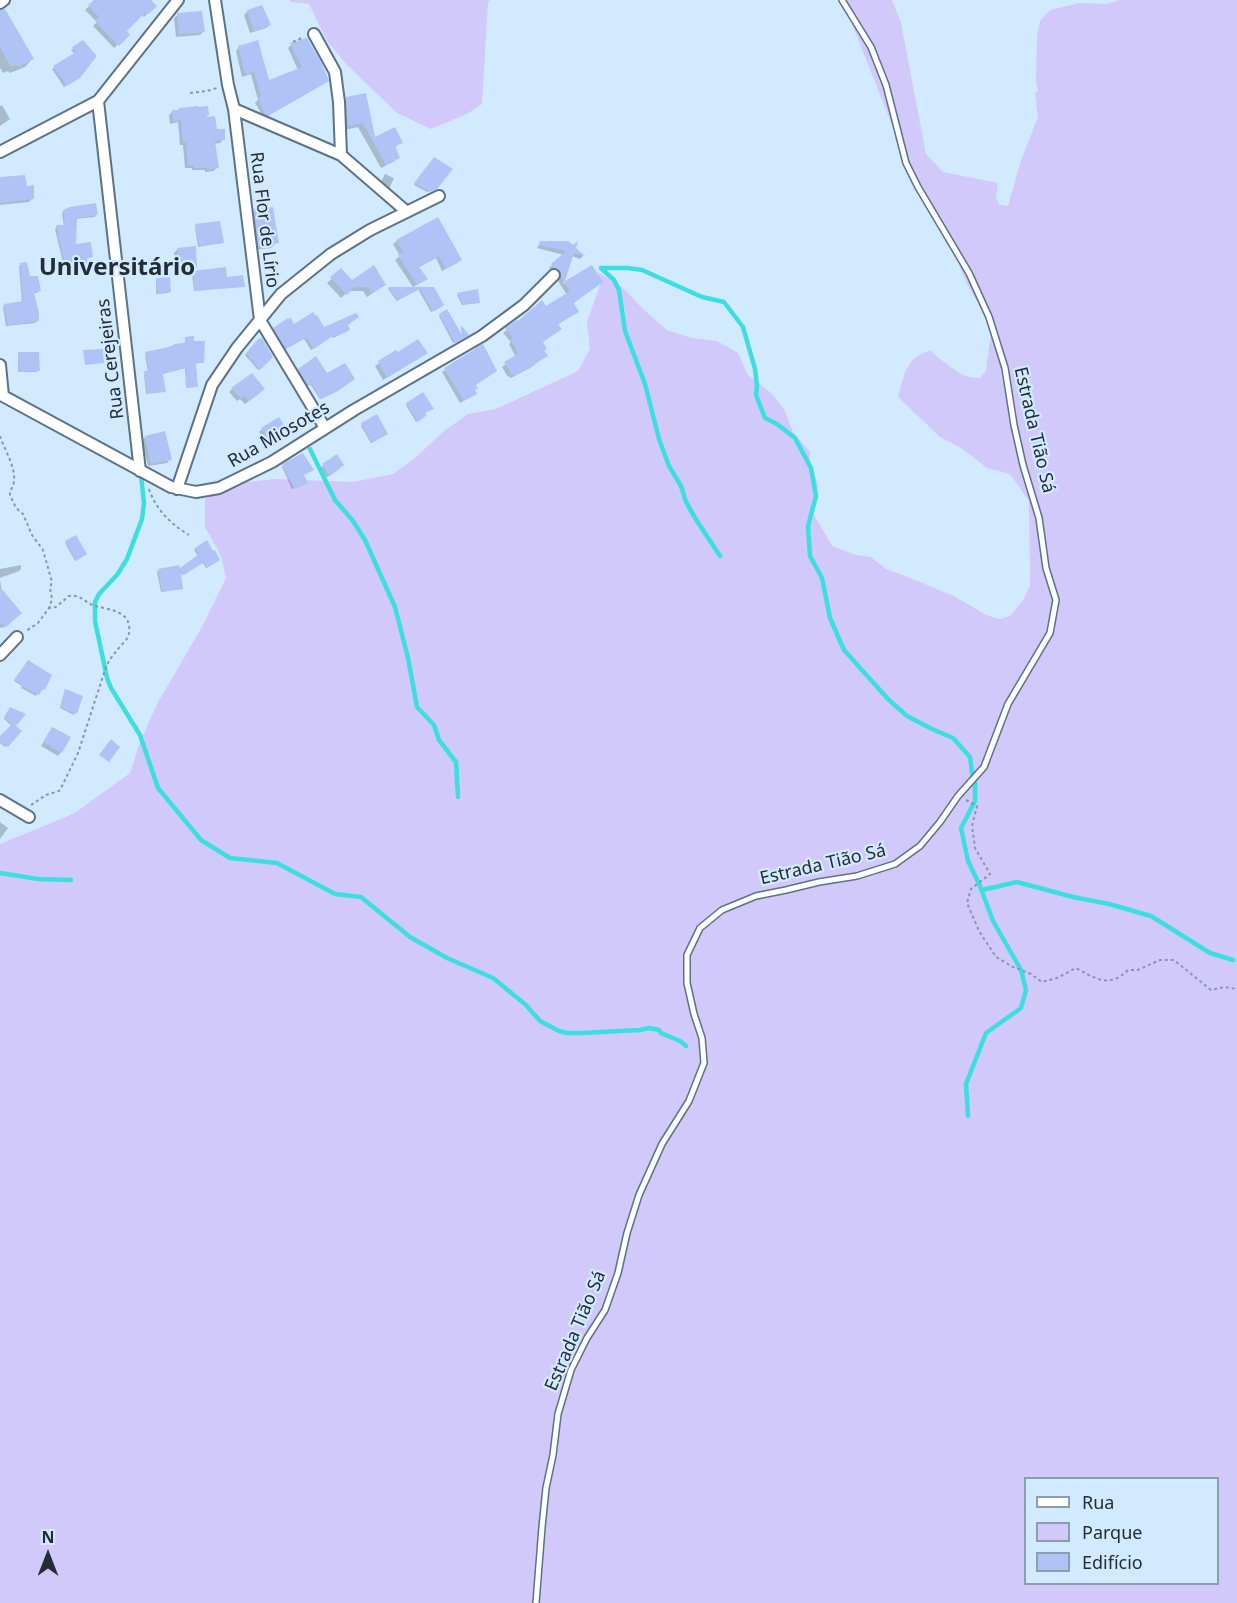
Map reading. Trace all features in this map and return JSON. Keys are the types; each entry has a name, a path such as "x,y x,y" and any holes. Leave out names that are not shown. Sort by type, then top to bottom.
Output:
{"street":[{"path":"0,3 4,0"},
{"path":"0,152 98,101 178,0"},
{"name":"Rua Flor de Lírio","path":"216,0 228,85 234,109 260,320 326,428"},
{"path":"314,34 335,72 339,102 340,155"},
{"name":"Rua Cerejeiras","path":"98,101 143,472"},
{"path":"234,109 340,155 407,212"},
{"path":"177,489 212,386 237,348 281,294 331,254 370,230 439,196"},
{"name":"Rua Miosotes","path":"2,397 177,489 196,492 219,488 272,462 354,410 482,336 524,305 554,275"},
{"path":"0,365 2,397"},
{"path":"0,655 17,637"},
{"path":"0,800 26,815"}],"lane":[{"name":"Estrada Tião Sá","path":"536,1603 546,1488 558,1414 571,1370 587,1338 605,1310 618,1273 639,1195 662,1144 689,1101 704,1063 702,1038 687,983 687,956 700,928 722,910 756,896 857,876 895,864 920,846 958,796 984,767 1008,704 1050,633 1056,600 1046,568 1039,518 1014,425 1005,368 990,317 969,273 906,163 886,85 871,47 842,0"}],"path":[{"path":"190,93 228,85"},
{"path":"0,436 14,475 10,495 16,508 23,513 32,535 43,550 52,582 50,608 38,623 17,637"},
{"path":"143,472 149,491 161,513 189,535"},
{"path":"26,815 30,807 46,795 58,791 62,786 78,753 110,657 126,640 130,630 125,616 104,607 95,606 80,597 69,596 56,607 50,608"},
{"path":"958,796 977,806 972,825 975,848 990,874 971,889 967,903 979,930 996,957 1042,981 1057,978 1076,968 1100,981 1119,979 1128,970 1138,970 1160,960 1174,960 1211,990 1225,987 1237,989"}],"green space":[{"path":"289,0 490,0 488,2 482,104 467,114 431,129 397,113 347,65 327,41 309,4"},
{"path":"838,0 892,0 901,23 926,154 943,172 998,183 996,198 1000,205 1008,206 1021,160 1038,117 1035,93 1038,91 1037,36 1040,21 1050,10 1079,3 1107,4 1119,0 1237,0 1237,1603 0,1603 0,844 75,813 130,773 140,742 158,702 203,625 226,578 221,556 205,527 205,499 235,483 277,479 353,482 393,474 468,414 496,409 578,371 590,349 587,322 600,285 598,272 621,286 667,330 692,338 717,341 738,353 748,375 770,392 784,409 793,432 810,452 810,468 818,483 817,500 813,513 832,546 856,555 871,557 886,569 956,597 986,615 1000,619 1010,616 1022,602 1030,586 1029,501 1010,474 987,468 961,448 940,437 898,397 904,374 911,362 931,350 958,372 980,378 986,370 992,325 973,295 958,262 915,183 847,11"}],"building":[{"path":"94,0 151,0 157,6 149,14 146,12 127,31 130,35 119,46 95,21 99,17 88,5"},
{"path":"262,5 271,25 254,31 247,10"},
{"path":"5,9 34,59 18,67 16,65 11,67 0,47 0,10"},
{"path":"202,11 205,32 179,34 177,13"},
{"path":"307,38 329,81 268,116 258,98 261,96 254,72 245,74 238,46 258,40 269,80 302,67 290,43"},
{"path":"83,40 97,56 80,78 67,86 53,66 76,52 72,47"},
{"path":"366,93 375,137 395,127 403,143 395,146 400,158 386,165 363,123 348,126 346,97"},
{"path":"208,106 209,115 200,118 215,116 217,129 225,129 225,140 215,141 219,168 208,170 188,165 181,120 173,121 172,110"},
{"path":"434,157 453,169 437,189 430,192 414,183"},
{"path":"25,175 27,186 34,185 34,199 0,203 0,177"},
{"path":"96,203 98,215 77,218 76,244 91,242 93,257 87,258 88,263 65,266 56,225 65,225 63,210"},
{"path":"273,207 279,243 258,246 254,209"},
{"path":"438,217 462,260 446,269 439,256 419,267 428,279 417,285 398,255 403,252 396,240"},
{"path":"220,221 224,243 199,246 195,224"},
{"path":"540,241 568,241 573,245 578,241 576,248 585,256 574,253 565,281 592,265 603,282 574,303 579,312 558,324 562,329 543,342 548,356 514,376 504,362 518,354 511,340 513,338 505,328 518,321 542,300 546,306 570,291 561,277 560,270 551,264 566,251 539,245"},
{"path":"196,246 197,268 179,268 177,248"},
{"path":"27,262 30,276 38,276 41,291 34,292 39,321 8,325 4,304 23,301 20,263"},
{"path":"374,265 386,285 372,293 368,287 355,287 347,295 330,277 341,268 352,280"},
{"path":"226,267 227,277 243,275 245,287 194,291 193,271"},
{"path":"170,277 171,292 157,293 156,278"},
{"path":"388,287 434,287 444,305 433,312 420,289 398,300"},
{"path":"478,289 480,303 463,304 457,293"},
{"path":"447,309 462,335 461,325 469,335 455,343 439,314"},
{"path":"313,312 324,327 356,313 359,317 348,325 350,330 335,337 334,335 314,349 306,337 286,349 273,328 288,318 291,318 294,324"},
{"path":"194,336 194,341 205,341 204,363 196,363 198,387 186,388 186,368 163,374 166,392 147,393 144,371 149,370 145,352 185,343 185,337"},
{"path":"262,338 273,357 260,370 246,353 258,339"},
{"path":"418,339 428,353 387,378 378,361"},
{"path":"483,344 497,371 476,385 477,394 464,401 444,368"},
{"path":"103,349 104,363 85,365 83,350"},
{"path":"18,352 39,352 40,371 19,372"},
{"path":"316,356 327,373 345,363 355,379 321,399 312,384 309,386 298,369"},
{"path":"252,373 265,389 249,401 244,396 241,398 231,388"},
{"path":"423,392 434,409 425,413 427,415 418,422 406,403"},
{"path":"377,414 388,434 372,443 361,423"},
{"path":"279,417 286,428 270,443 261,428"},
{"path":"165,431 172,460 151,464 145,436"},
{"path":"303,453 314,470 304,475 308,483 294,489 282,464"},
{"path":"337,454 344,465 330,476 322,464"},
{"path":"76,535 87,554 76,561 65,541"},
{"path":"207,540 220,560 207,568 204,562 184,575 180,569 183,589 162,592 158,569 179,565 180,568 199,554 195,548"},
{"path":"0,587 22,613 6,627 0,622"},
{"path":"28,660 52,675 45,690 43,689 39,695 14,680"},
{"path":"65,689 83,696 77,714 60,707"},
{"path":"10,707 26,714 16,726 22,731 8,747 0,741 0,736 12,724 4,717"},
{"path":"52,727 71,737 62,753 43,742"},
{"path":"111,739 120,747 109,762 99,755"}],"waterway":[{"path":"601,268 642,270 702,297 724,302 743,327 755,369 756,395 765,418 795,438 811,468 816,496 808,526 810,556 822,578 830,618 844,650 888,699 907,716 953,738 970,757 975,783 975,801 961,828 968,861 993,921 1021,970 1026,990 1021,1008 986,1033 966,1084 968,1116"},
{"path":"602,269 614,280 619,290 625,331 645,384 659,439 669,466 681,486 686,502 720,556"},
{"path":"310,449 335,500 365,540 395,607 417,707 434,725 439,740 456,762 458,797"},
{"path":"141,475 144,503 142,519 127,559 95,602 95,621 107,678 140,735 158,788 201,840 230,858 277,863 335,894 361,897 410,937 447,958 493,978 526,1005 540,1021 559,1031 583,1033 649,1028 659,1030 686,1046"},
{"path":"0,873 38,879 71,880"},
{"path":"982,890 1017,882 1109,904 1151,916 1210,953 1233,960"}],"district":[{"name":"Universitário","path":"117,268"}]}
